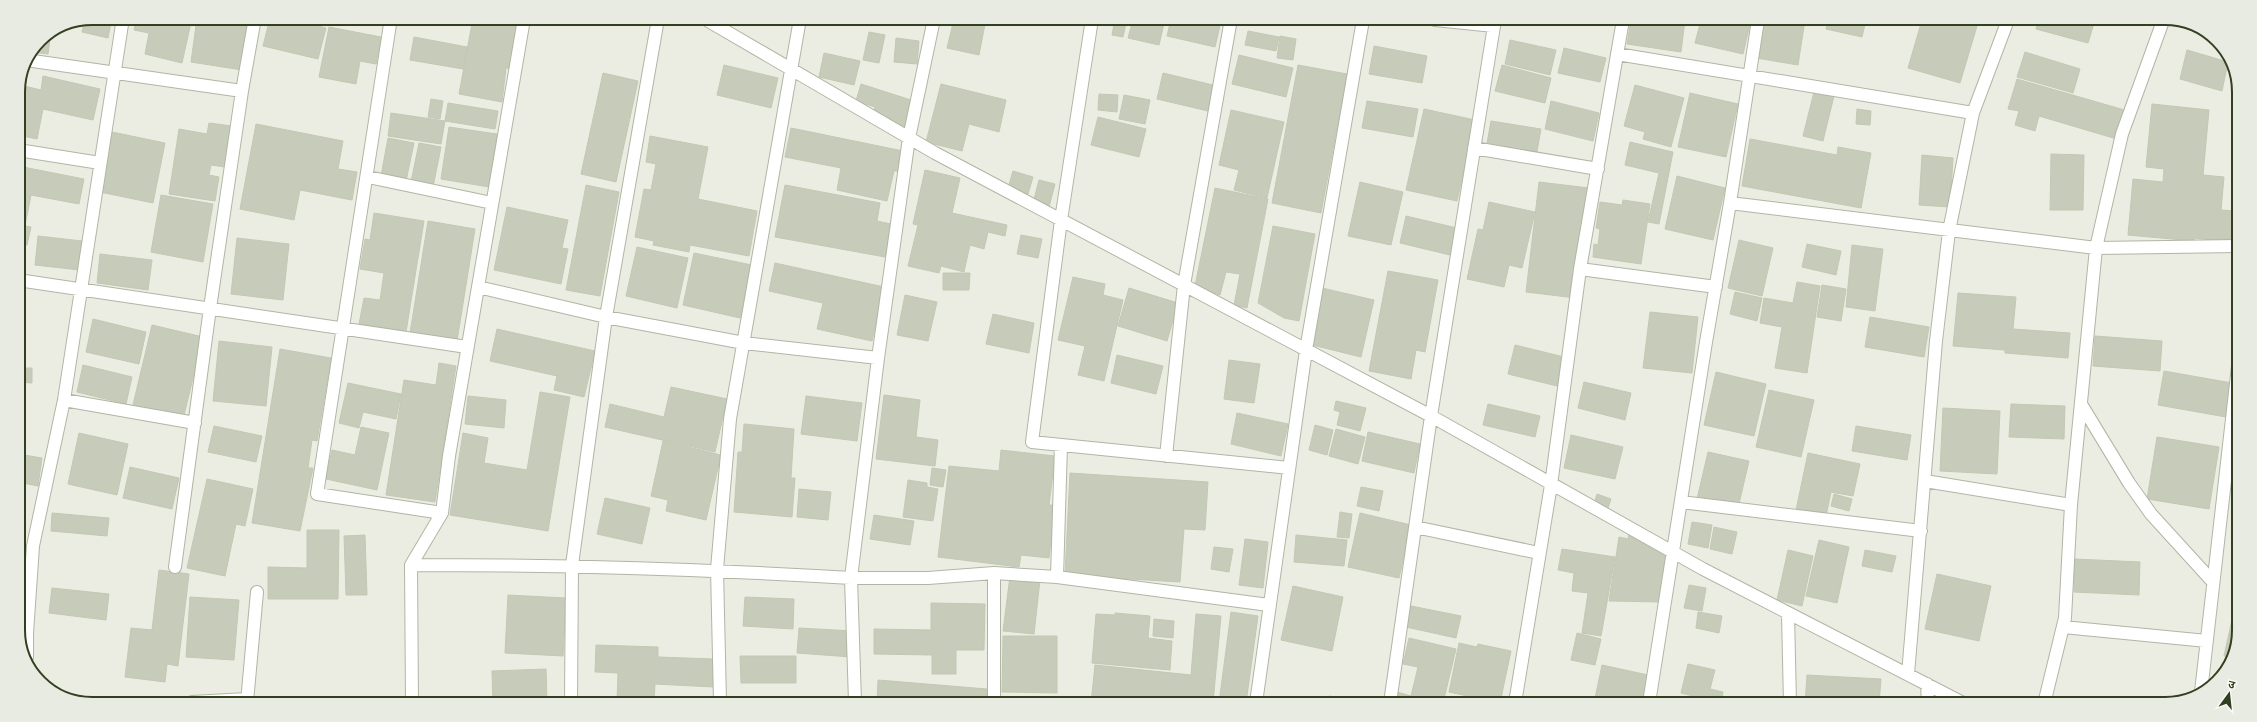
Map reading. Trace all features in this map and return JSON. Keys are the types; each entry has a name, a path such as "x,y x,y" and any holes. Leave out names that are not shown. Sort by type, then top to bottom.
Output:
{"street":[{"path":"28,648 27,633 33,546 64,400 122,25"},
{"path":"175,567 210,308 242,91 254,25"},
{"path":"391,25 317,494 442,513"},
{"path":"412,697 411,565 442,513 468,347 523,25"},
{"path":"571,697 572,565 606,317 657,25"},
{"path":"715,25 909,138 1431,416 1551,485 1673,552 1952,697"},
{"path":"720,697 716,569 730,419 799,25"},
{"path":"855,697 851,578 878,358 909,138 933,25"},
{"path":"1091,25 1061,220 1032,442 1289,468"},
{"path":"1166,456 1184,285 1230,25"},
{"path":"1257,697 1306,350 1362,25"},
{"path":"1391,697 1431,416 1494,25"},
{"path":"1516,697 1551,485 1580,269 1622,25"},
{"path":"1650,697 1730,203 1748,75 1757,25"},
{"path":"1908,674 1936,341 1949,231 1973,113 2006,25"},
{"path":"2046,697 2063,627 2071,505 2096,248 2122,134 2161,25"},
{"path":"1616,54 1973,113"},
{"path":"33,61 242,91"},
{"path":"1474,148 1598,169"},
{"path":"25,151 100,163"},
{"path":"368,177 492,203"},
{"path":"1730,203 2096,248 2232,246"},
{"path":"1580,269 1716,287"},
{"path":"25,281 81,288 468,347"},
{"path":"478,287 606,317 744,343 878,358"},
{"path":"64,400 195,423"},
{"path":"2081,404 2128,483 2150,514 2214,582"},
{"path":"2202,686 2232,420"},
{"path":"1057,577 1061,445"},
{"path":"1925,481 2071,505"},
{"path":"1681,502 1920,531"},
{"path":"1415,527 1539,553"},
{"path":"411,565 572,565 716,569 851,578 928,578 994,573 1057,577 1270,605"},
{"path":"994,573 994,697"},
{"path":"247,697 257,592"},
{"path":"1788,612 1790,697"},
{"path":"2063,627 2207,641"},
{"path":"1927,684 1928,697"}],"building":[{"path":"110,25 108,38 82,32 83,26"},
{"path":"135,25 190,25 182,63 145,54 149,33 134,30"},
{"path":"196,25 247,25 242,70 191,62"},
{"path":"268,25 313,25 326,28 318,59 263,46"},
{"path":"472,25 520,25 515,69 506,68 502,102 459,94"},
{"path":"953,25 985,25 979,55 947,48"},
{"path":"1114,25 1126,25 1123,37 1112,35"},
{"path":"1131,25 1164,25 1159,45 1128,38"},
{"path":"1170,25 1220,25 1215,47 1167,36"},
{"path":"1630,25 1684,25 1681,52 1627,44"},
{"path":"1700,25 1750,25 1743,54 1695,43"},
{"path":"1762,25 1804,25 1798,65 1756,58"},
{"path":"1827,25 1865,25 1862,37 1826,29"},
{"path":"1921,25 1977,26 1960,83 1908,68"},
{"path":"2037,25 2093,25 2088,43 2036,29"},
{"path":"329,27 381,37 376,64 360,61 356,84 319,77"},
{"path":"1248,31 1279,37 1276,51 1245,45"},
{"path":"869,32 885,35 879,63 863,60"},
{"path":"1280,36 1296,39 1293,60 1277,58"},
{"path":"414,37 467,47 463,69 410,60"},
{"path":"896,38 919,41 917,64 894,62"},
{"path":"1510,40 1556,50 1550,75 1505,64"},
{"path":"50,41 48,54 38,53"},
{"path":"1374,46 1427,56 1422,83 1369,74"},
{"path":"1564,48 1606,58 1600,82 1558,73"},
{"path":"2187,50 2224,61 2227,66 2222,91 2180,79"},
{"path":"2025,52 2080,69 2073,93 2017,77"},
{"path":"824,53 860,61 854,85 819,77"},
{"path":"1239,55 1293,68 1286,97 1232,84"},
{"path":"724,65 778,78 771,108 717,95"},
{"path":"1298,65 1347,74 1321,213 1272,203"},
{"path":"1502,65 1551,78 1545,103 1495,91"},
{"path":"603,73 638,81 616,182 581,174"},
{"path":"1163,73 1213,85 1208,111 1157,99"},
{"path":"43,76 100,89 93,120 43,109 37,139 25,136 25,86 41,90"},
{"path":"2017,79 2128,111 2120,140 2039,116 2035,131 2015,125 2019,111 2008,109"},
{"path":"861,84 914,101 906,127 872,116 875,107 856,101"},
{"path":"941,84 1006,100 999,132 969,124 962,151 926,142"},
{"path":"1635,85 1684,98 1671,147 1643,139 1645,132 1624,126"},
{"path":"1814,92 1834,96 1823,141 1803,136"},
{"path":"1690,93 1738,104 1726,157 1678,147"},
{"path":"1099,94 1118,95 1117,112 1098,110"},
{"path":"1124,95 1150,100 1145,124 1119,119"},
{"path":"431,99 443,101 440,119 428,117"},
{"path":"1367,101 1418,109 1413,137 1362,128"},
{"path":"1551,101 1599,113 1593,141 1545,129"},
{"path":"448,103 498,111 495,129 445,121"},
{"path":"2152,104 2209,110 2203,175 2224,177 2221,210 2232,211 2232,242 2194,238 2194,241 2128,235 2133,179 2163,182 2164,169 2146,167"},
{"path":"1424,109 1475,120 1457,201 1406,190"},
{"path":"1857,109 1871,111 1870,125 1856,124"},
{"path":"1231,110 1284,122 1267,198 1234,190 1239,170 1219,165"},
{"path":"391,113 445,121 441,144 388,136"},
{"path":"1098,117 1146,129 1139,157 1091,145"},
{"path":"1491,121 1541,129 1536,157 1486,149"},
{"path":"209,123 232,126 225,167 211,165 209,175 219,177 215,201 169,194 179,129 207,134"},
{"path":"256,124 343,141 338,169 357,172 352,200 300,190 294,220 240,209"},
{"path":"449,127 497,134 489,187 441,179"},
{"path":"791,128 903,151 898,171 894,171 887,201 837,190 841,168 785,157"},
{"path":"112,132 165,143 153,203 100,192"},
{"path":"650,136 708,147 698,199 757,211 749,256 690,245 689,252 653,245 654,241 635,237 644,189 651,190 656,164 646,162"},
{"path":"388,138 414,143 406,181 381,176"},
{"path":"1750,139 1837,155 1838,147 1871,153 1861,208 1742,186"},
{"path":"1630,142 1673,152 1659,224 1648,222 1659,173 1625,165"},
{"path":"419,143 441,147 433,187 411,182"},
{"path":"2051,154 2084,155 2083,210 2050,210"},
{"path":"1922,155 1953,158 1950,207 1919,205"},
{"path":"25,167 84,179 79,204 31,195 25,226"},
{"path":"925,170 960,178 952,213 1007,225 1005,236 988,232 984,249 970,245 964,272 941,266 939,273 908,266 918,225 913,224"},
{"path":"1013,171 1033,177 1028,194 1008,188"},
{"path":"1677,176 1725,188 1713,240 1665,229"},
{"path":"1039,180 1055,184 1049,207 1033,203"},
{"path":"1360,182 1403,192 1391,245 1348,236"},
{"path":"1539,182 1589,188 1576,298 1526,292"},
{"path":"586,185 619,192 600,296 566,290"},
{"path":"785,185 880,203 877,221 891,224 885,257 775,237"},
{"path":"1215,188 1268,199 1247,308 1234,305 1240,274 1226,272 1220,295 1195,286"},
{"path":"161,195 213,204 203,262 151,252"},
{"path":"1623,200 1650,204 1641,264 1593,257 1594,244 1598,245 1600,229 1596,228 1600,202 1622,205"},
{"path":"1489,202 1535,212 1522,268 1509,265 1504,287 1467,279 1478,229 1483,230"},
{"path":"507,207 568,220 562,248 568,249 561,284 494,270"},
{"path":"374,213 424,221 406,332 359,324 364,298 380,300 384,273 360,269 365,239 370,240"},
{"path":"1406,216 1457,228 1450,255 1400,243"},
{"path":"428,221 475,229 457,341 410,333"},
{"path":"25,226 31,227 27,245 25,245"},
{"path":"1273,226 1315,234 1299,321 1284,318 1258,303"},
{"path":"1021,235 1042,239 1038,258 1017,254"},
{"path":"38,236 82,241 79,270 35,265"},
{"path":"237,238 289,244 283,300 231,294"},
{"path":"1739,240 1773,248 1762,296 1728,288"},
{"path":"1807,244 1841,251 1836,275 1802,267"},
{"path":"1852,245 1883,249 1875,311 1846,307"},
{"path":"637,247 688,258 677,308 626,296"},
{"path":"694,253 752,265 740,318 683,305"},
{"path":"100,254 152,260 148,290 97,283"},
{"path":"775,263 884,287 872,341 817,329 823,303 769,291"},
{"path":"1388,271 1438,280 1425,352 1416,350 1411,379 1369,371"},
{"path":"943,273 970,273 969,290 943,290"},
{"path":"1073,277 1105,284 1103,295 1123,300 1104,381 1078,375 1085,346 1058,340"},
{"path":"1797,282 1820,286 1807,373 1775,368 1782,327 1760,323 1764,298 1793,303"},
{"path":"1822,285 1846,289 1841,321 1817,317"},
{"path":"1129,288 1178,303 1167,341 1118,326"},
{"path":"1322,288 1374,300 1361,357 1308,344"},
{"path":"1735,292 1762,298 1757,321 1730,314"},
{"path":"1958,293 2016,297 2013,329 2070,333 2068,358 2005,353 2005,350 1953,346"},
{"path":"905,295 937,302 928,341 897,335"},
{"path":"1650,312 1698,317 1692,373 1643,368"},
{"path":"993,314 1034,323 1029,353 986,344"},
{"path":"1870,317 1929,327 1924,357 1865,347"},
{"path":"93,319 146,332 139,364 86,352"},
{"path":"152,325 203,337 183,419 132,409"},
{"path":"497,329 595,351 584,397 554,390 557,376 490,361"},
{"path":"2095,336 2162,341 2160,371 2093,366"},
{"path":"219,341 272,347 266,406 213,401"},
{"path":"1515,345 1564,357 1557,386 1508,374"},
{"path":"280,349 331,358 317,441 312,440 308,468 313,468 300,531 252,523"},
{"path":"1117,355 1163,366 1156,394 1111,383"},
{"path":"1229,360 1260,364 1254,403 1224,399"},
{"path":"439,363 456,366 435,502 386,495 404,380 436,385"},
{"path":"83,365 132,377 126,404 77,392"},
{"path":"25,368 32,368 32,383 25,382"},
{"path":"2164,371 2232,383 2226,417 2158,405"},
{"path":"1716,372 1766,384 1754,436 1704,425"},
{"path":"1584,382 1631,393 1625,420 1578,408"},
{"path":"348,383 401,394 396,419 363,412 359,428 339,423"},
{"path":"671,387 727,399 715,452 605,427 610,404 664,417"},
{"path":"1769,390 1814,400 1801,457 1756,447"},
{"path":"540,392 570,397 548,531 450,515 463,433 488,438 484,463 527,470"},
{"path":"884,395 920,400 916,437 938,440 935,466 876,459"},
{"path":"468,396 506,400 504,428 465,424"},
{"path":"806,396 862,403 857,441 801,434"},
{"path":"1336,401 1366,408 1360,431 1337,425 1340,412 1334,410"},
{"path":"1488,404 1540,416 1535,437 1483,425"},
{"path":"2011,404 2065,406 2064,439 2009,437"},
{"path":"1943,408 2000,411 1997,474 1940,471"},
{"path":"1237,413 1288,424 1281,456 1231,444"},
{"path":"744,424 794,429 791,478 795,478 792,517 734,512 738,452 742,452"},
{"path":"1315,425 1333,430 1327,455 1309,450"},
{"path":"214,426 262,436 256,462 208,452"},
{"path":"1856,426 1911,435 1907,460 1852,451"},
{"path":"361,427 389,433 377,490 326,479 332,450 355,455"},
{"path":"1336,429 1365,437 1358,464 1329,456"},
{"path":"1368,432 1420,444 1414,473 1362,461"},
{"path":"79,433 128,444 117,495 68,484"},
{"path":"1571,435 1623,447 1615,479 1564,468"},
{"path":"2157,437 2219,447 2209,509 2147,499"},
{"path":"663,441 721,455 706,520 666,511 668,500 651,496"},
{"path":"1001,450 1055,456 1049,505 1055,505 1049,558 1021,555 1019,567 938,557 949,466 999,471"},
{"path":"1708,452 1749,461 1738,508 1697,499"},
{"path":"1808,453 1860,464 1853,496 1831,492 1826,516 1796,510"},
{"path":"25,455 42,458 38,486 25,483"},
{"path":"130,467 179,478 172,509 123,498"},
{"path":"932,468 946,470 943,487 930,485"},
{"path":"1070,473 1208,482 1205,530 1184,529 1180,582 1065,575"},
{"path":"207,479 253,489 245,526 236,524 225,576 187,568"},
{"path":"908,480 927,483 927,487 938,489 933,521 903,517"},
{"path":"1361,487 1383,491 1379,511 1357,506"},
{"path":"799,489 831,492 828,520 797,517"},
{"path":"1597,494 1611,499 1608,508 1594,504"},
{"path":"1834,494 1852,499 1849,511 1831,506"},
{"path":"605,498 650,508 642,544 597,534"},
{"path":"1340,512 1352,514 1349,538 1337,537"},
{"path":"52,513 109,518 107,536 51,531"},
{"path":"1360,513 1411,525 1399,578 1348,567"},
{"path":"874,515 914,521 910,545 870,539"},
{"path":"1692,522 1712,525 1708,548 1688,544"},
{"path":"1714,527 1737,532 1732,554 1710,549"},
{"path":"307,530 339,530 338,599 268,599 268,567 307,568"},
{"path":"1629,534 1666,549 1660,602 1609,601 1619,537 1628,539"},
{"path":"365,535 367,595 346,595 344,536"},
{"path":"1296,535 1347,540 1344,566 1294,562"},
{"path":"1245,539 1268,542 1263,588 1239,585"},
{"path":"1819,540 1849,547 1837,603 1806,596"},
{"path":"1214,547 1233,549 1229,572 1211,569"},
{"path":"1562,549 1615,557 1601,636 1582,633 1588,593 1572,591 1574,573 1558,570"},
{"path":"1788,550 1813,556 1802,606 1777,600"},
{"path":"1865,550 1896,556 1892,572 1862,566"},
{"path":"2075,559 2140,562 2139,595 2074,592"},
{"path":"159,570 189,574 178,666 167,664 165,682 125,677 131,628 152,630"},
{"path":"1937,574 1991,586 1979,641 1925,629"},
{"path":"1010,576 1040,580 1034,634 1003,631"},
{"path":"1689,585 1706,588 1702,611 1684,608"},
{"path":"1293,586 1343,597 1332,651 1281,640"},
{"path":"52,588 109,594 106,620 49,613"},
{"path":"508,595 566,598 563,656 505,653"},
{"path":"190,597 239,600 234,660 186,657"},
{"path":"745,597 794,599 793,629 743,626"},
{"path":"931,603 985,604 984,650 956,650 956,674 932,674 932,655 874,654 874,629 931,630"},
{"path":"1411,606 1461,616 1456,638 1406,627"},
{"path":"1231,612 1258,616 1247,697 1220,697"},
{"path":"1698,612 1722,616 1719,633 1696,628"},
{"path":"1115,613 1150,616 1148,638 1172,641 1170,670 1092,663 1096,614 1115,615"},
{"path":"1196,614 1221,616 1214,697 1092,697 1095,665 1191,675"},
{"path":"1154,619 1174,621 1173,638 1153,636"},
{"path":"2232,620 2230,647 2227,656 2224,656"},
{"path":"799,628 853,631 851,657 797,653"},
{"path":"1577,633 1601,639 1595,665 1571,660"},
{"path":"1003,636 1057,636 1057,693 1002,692"},
{"path":"1409,638 1456,649 1444,697 1396,697 1397,692 1411,696 1418,667 1403,664"},
{"path":"1459,643 1477,647 1478,644 1511,651 1501,697 1472,697 1449,692"},
{"path":"596,645 658,647 658,657 714,659 714,687 655,684 654,697 617,697 618,673 595,672"},
{"path":"740,656 796,656 796,683 741,683"},
{"path":"1688,664 1715,670 1710,689 1723,692 1722,697 1697,697 1681,693"},
{"path":"1602,665 1648,675 1643,697 1595,697"},
{"path":"546,669 547,697 493,697 492,671"},
{"path":"1807,675 1881,679 1880,697 1805,697"},
{"path":"878,680 987,689 986,697 877,697"}]}
